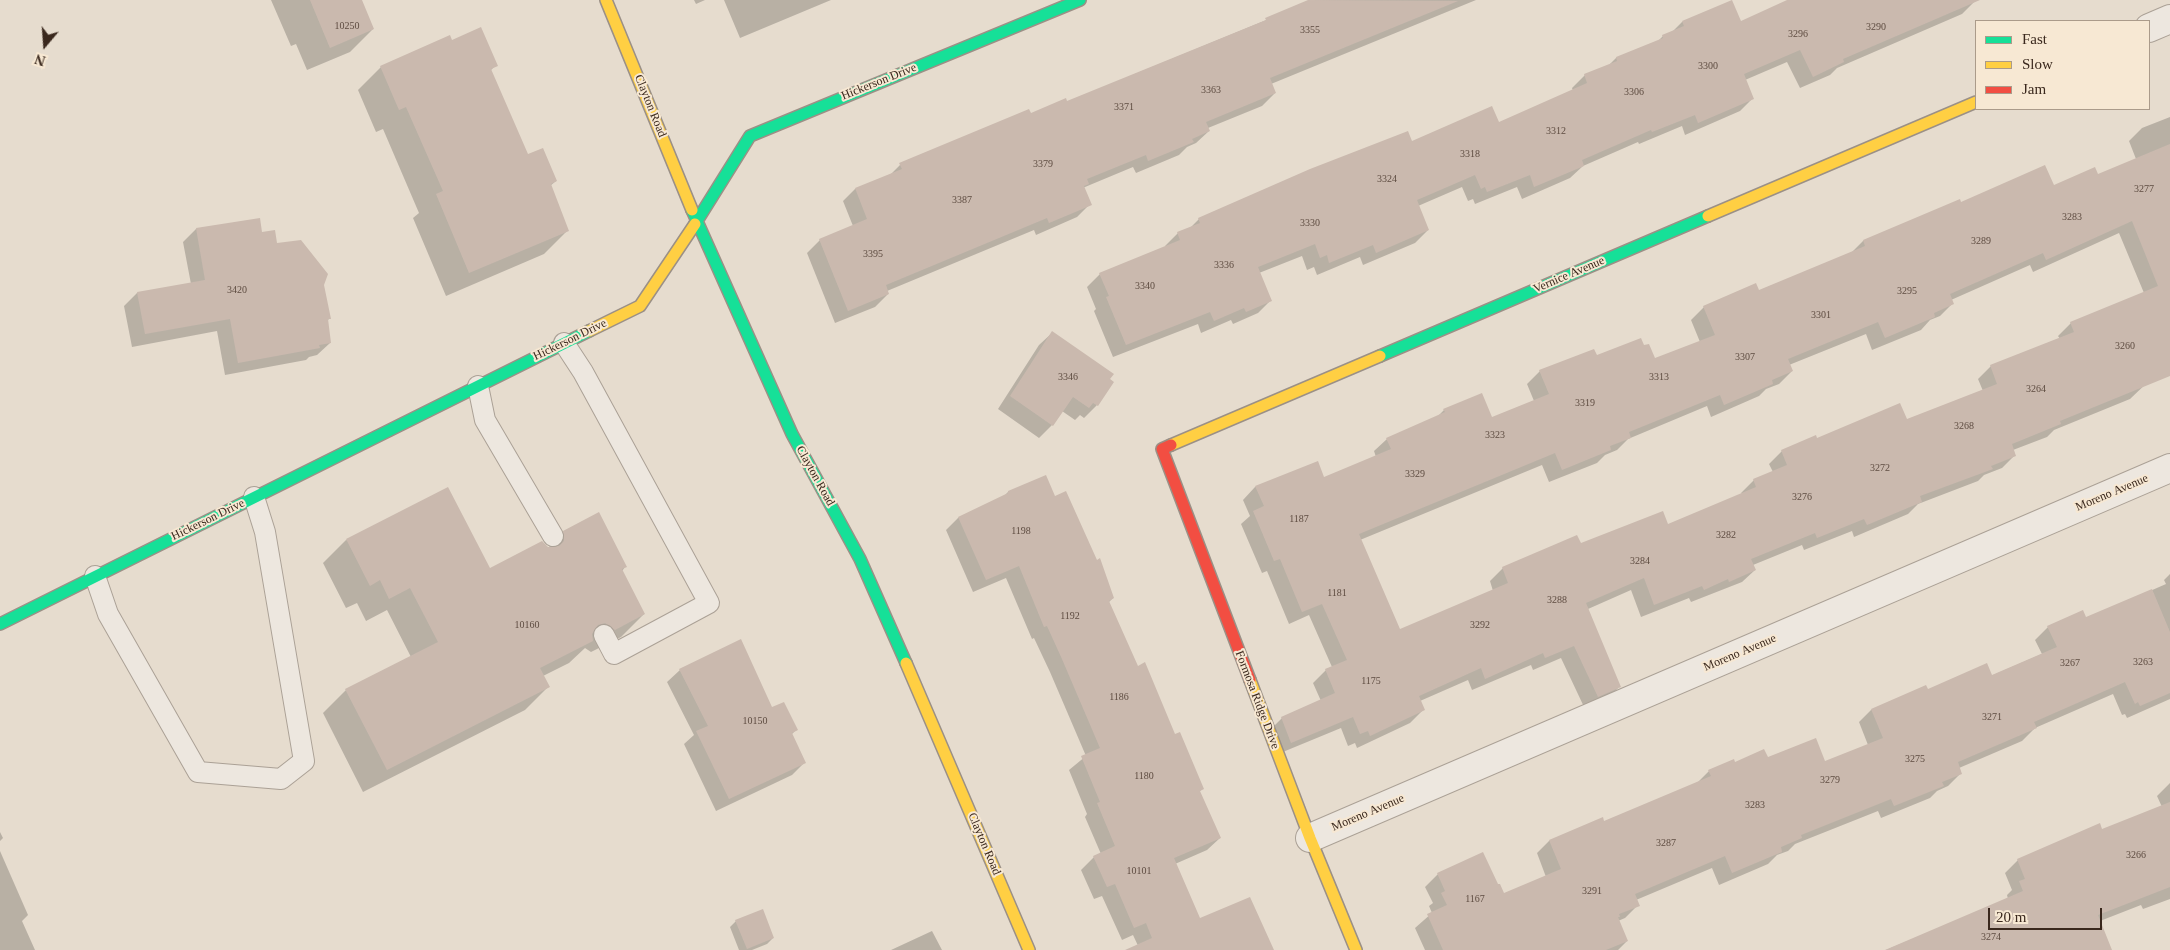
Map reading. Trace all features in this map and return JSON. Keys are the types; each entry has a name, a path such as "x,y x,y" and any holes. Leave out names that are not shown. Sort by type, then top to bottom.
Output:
{"street":[{"name":"Clayton Road","path":"606,0 697,221 792,434 860,559 924,702 1029,950"},
{"name":"Hickerson Drive","path":"0,624 640,306 697,221 750,136 1080,0"},
{"path":"2150,28 2170,19"},
{"name":"Vernice Avenue","path":"1162,449 1975,102"},
{"name":"Formosa Ridge Drive","path":"1162,449 1310,838 1356,950"},
{"name":"Moreno Avenue","path":"1310,838 2170,468"}],"lane":[{"path":"564,343 583,372 709,602 614,654 604,635"},
{"path":"478,386 485,420 553,536"},
{"path":"95,576 108,614 198,772 281,779 304,760 265,532 254,498"}],"building":[{"path":"310,0 362,0 374,29 330,48"},
{"path":"1308,0 1458,1 1270,78 1276,93 1206,122 1210,131 1192,139 1194,142 1148,161 1146,155 1087,179 1089,184 1084,186 1092,205 1049,223 1047,218 886,285 889,294 848,311 819,239 867,219 855,188 902,169 899,163 1029,109 1031,113 1066,98 1067,101 1266,20 1265,18"},
{"path":"1732,0 1741,21 1787,0 1980,0 1843,59 1844,62 1813,77 1800,50 1744,74 1754,99 1698,123 1695,115 1652,132 1651,130 1582,160 1584,166 1534,187 1530,175 1487,192 1485,187 1481,189 1475,175 1417,200 1429,230 1376,253 1373,245 1329,263 1327,255 1320,258 1315,244 1258,267 1272,301 1246,312 1244,308 1214,321 1210,312 1126,345 1106,297 1109,296 1099,273 1180,240 1177,232 1200,223 1198,218 1310,169 1408,131 1412,141 1492,106 1499,122 1587,83 1584,74 1617,61 1616,57 1663,38 1662,35 1684,26 1682,21"},
{"path":"481,27 498,66 491,69 528,154 543,148 557,181 551,184 569,231 469,273 436,194 443,191 406,107 399,110 380,66 450,35 452,40"},
{"path":"2170,144 2170,376 2060,421 2061,424 2012,444 2016,456 1991,466 1993,469 1920,496 1922,502 1867,525 1864,519 1817,538 1815,533 1751,559 1756,570 1729,582 1728,579 1704,590 1702,586 1654,605 1644,578 1586,603 1621,687 1598,697 1574,646 1545,658 1543,653 1485,679 1481,668 1419,696 1425,710 1370,736 1368,731 1360,734 1353,717 1291,743 1281,717 1335,693 1325,669 1347,660 1322,604 1302,612 1280,559 1274,561 1253,511 1264,506 1255,486 1318,461 1324,477 1391,449 1386,438 1445,412 1443,409 1482,393 1492,417 1549,394 1539,370 1594,349 1597,355 1641,338 1644,345 1649,344 1655,358 1715,335 1703,306 1756,283 1759,290 1865,246 1863,240 1960,199 1961,202 2045,165 2054,185 2095,167 2098,174","holes":["2132,221 2158,286 2070,322 2074,332 1990,365 1997,384 1907,419 1900,403 1817,438 1816,435 1781,450 1787,465 1753,479 1756,487 1668,524 1663,511 1581,543 1577,535 1502,567 1508,583 1400,629 1359,534 1555,453 1562,470 1611,450 1610,446 1631,438 1629,432 1720,395 1724,405 1773,384 1772,380 1793,371 1788,359 1878,322 1885,338 1935,317 1934,313 1954,304 1950,294 2043,253 2046,260"]},
{"path":"260,218 262,232 275,230 277,243 301,240 328,274 324,285 331,319 328,319 331,343 319,345 320,348 238,363 230,319 145,334 137,292 205,280 196,228"},
{"path":"1052,331 1114,374 1110,379 1114,382 1098,406 1093,403 1089,408 1073,397 1053,426 1010,396"},
{"path":"1046,475 1055,496 1066,491 1097,560 1100,558 1114,598 1109,601 1138,666 1145,662 1175,734 1180,732 1204,789 1200,791 1221,838 1174,858 1200,918 1250,897 1274,950 1125,950 1152,938 1146,923 1134,928 1115,884 1107,887 1093,856 1115,846 1097,803 1100,802 1081,756 1100,748 1047,626 1044,627 1019,566 986,580 958,517 1008,493 1008,491"},
{"path":"448,487 490,568 542,541 548,547 559,546 564,541 563,531 599,512 627,567 622,569 645,614 615,630 605,623 598,625 592,634 593,641 540,668 550,687 387,770 345,689 438,642 410,588 389,599 380,580 370,586 346,539"},
{"path":"2152,589 2170,632 2170,693 2140,706 2138,702 2135,704 2125,682 2034,722 2037,728 1958,762 1962,774 1942,782 1944,786 1894,806 1891,799 1801,835 1802,838 1781,847 1782,852 1732,873 1725,856 1635,894 1640,906 1619,914 1620,917 1618,917 1628,941 1606,950 1443,950 1427,914 1447,905 1441,893 1445,891 1437,873 1483,852 1504,893 1561,869 1549,840 1603,817 1604,821 1711,776 1708,770 1734,759 1735,762 1764,749 1768,757 1816,738 1825,761 1883,738 1871,709 1926,685 1928,689 1987,663 1992,675 2057,647 2047,626 2083,610 2086,617"},
{"path":"741,639 772,707 784,702 798,730 792,733 806,763 729,799 696,731 708,726 679,669"},
{"path":"2170,802 2170,887 2098,915 2112,950 1885,950 2023,891 2019,881 2025,879 2017,859 2100,823 2102,829"},
{"path":"763,909 774,938 747,949 735,920"}],"traffic: fast":[{"path":"695,224 750,136 1080,0"},
{"path":"692,210 792,434 860,559 906,663"},
{"path":"1380,356 1708,216"},
{"path":"0,624 589,331"}],"traffic: slow":[{"path":"606,0 692,210"},
{"path":"1708,216 1975,102"},
{"path":"589,331 640,306 695,224"},
{"path":"1171,445 1380,356"},
{"path":"906,663 1029,950"},
{"path":"1250,680 1310,838 1356,950"}],"traffic: jam":[{"path":"1171,445 1162,449 1250,680"}]}
